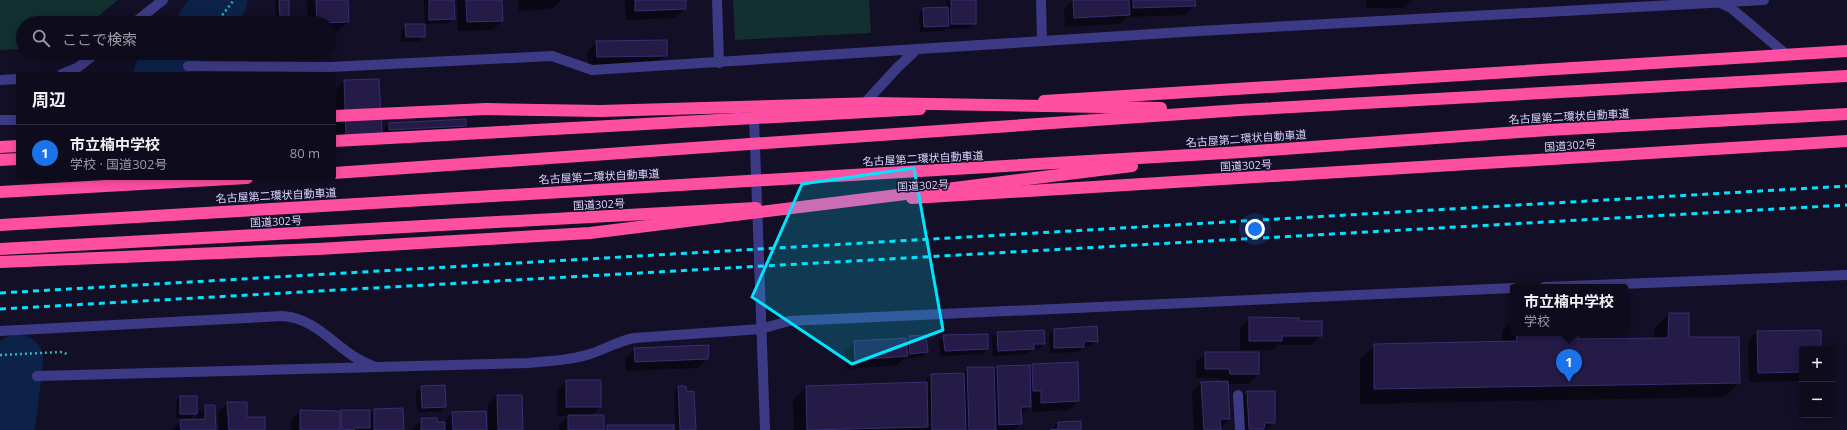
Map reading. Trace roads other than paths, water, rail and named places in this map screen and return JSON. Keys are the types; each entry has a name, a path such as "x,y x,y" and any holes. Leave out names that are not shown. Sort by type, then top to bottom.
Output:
{"highway":[{"path":"336,141 856,112 1847,51"},
{"name":"名古屋第二環状自動車道","path":"336,173 1240,110 1847,76"},
{"path":"336,116 486,109 600,111 875,103 1240,110"},
{"name":"名古屋第二環状自動車道","path":"0,225 1242,152 1548,130 1847,114"},
{"name":"国道302号","path":"0,249 757,207 1847,141"},
{"path":"0,147 16,146"},
{"path":"0,262 318,249 590,233 1242,152"},
{"path":"0,160 16,159"},
{"name":"名古屋第二環状自動車道","path":"0,192 212,180"}],"street":[{"path":"143,16 163,0"},
{"path":"717,0 719,63"},
{"path":"1041,0 1042,41"},
{"path":"188,66 330,67 552,56 592,70 719,63 1200,30 1764,0"},
{"path":"1719,2 1731,8 1787,55"},
{"path":"856,112 916,50"},
{"path":"67,72 77,68 87,60"},
{"path":"324,72 330,67"},
{"path":"0,80 16,79"},
{"path":"754,118 765,430"},
{"path":"0,120 16,120"},
{"path":"1614,284 1847,274"},
{"path":"37,376 529,363 572,358 593,353 620,341 634,338 761,329 789,321 1510,288"},
{"path":"0,331 283,316 295,317 320,330 349,355 362,362 379,368"},
{"path":"1238,395 1240,430"}],"waterway":[{"path":"209,16 222,0"},
{"path":"161,72 171,60"},
{"path":"9,430 18,360"}],"railway":[{"path":"0,293 1847,186"},
{"path":"0,309 1847,205"}],"place":[{"name":"市立楠中学校","path":"1569,382"}]}
